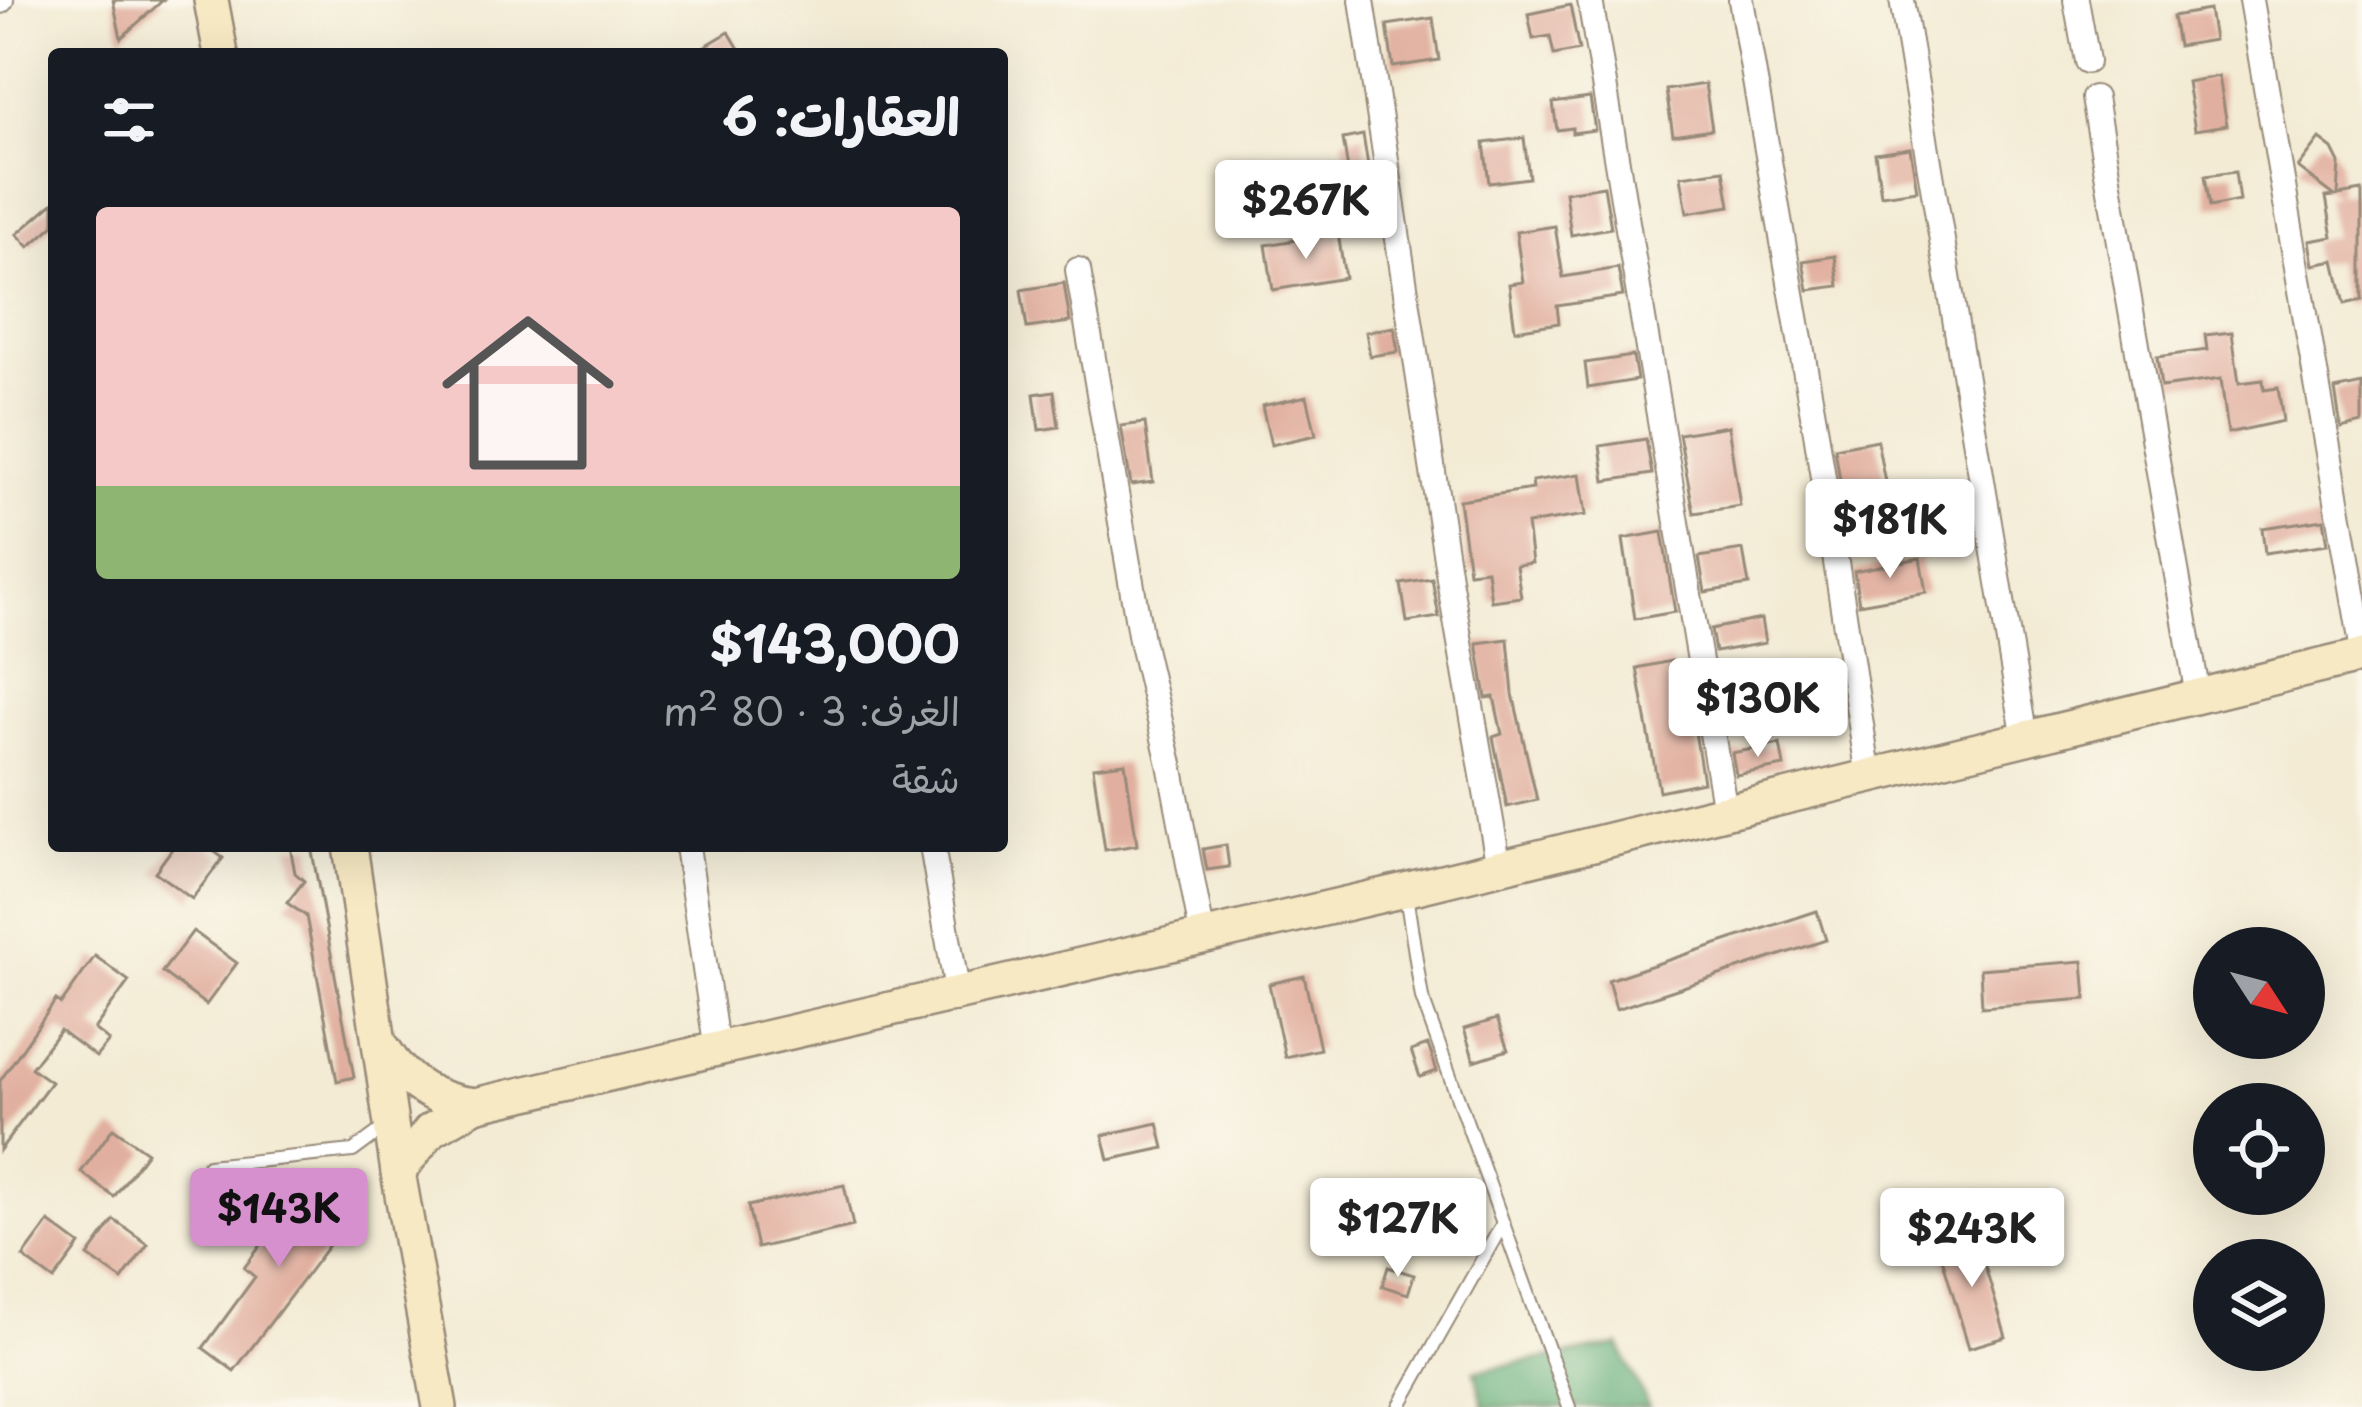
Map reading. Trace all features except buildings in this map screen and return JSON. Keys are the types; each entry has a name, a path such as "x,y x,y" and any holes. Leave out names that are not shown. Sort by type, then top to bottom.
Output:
{"street":[{"path":"211,0 220,48"},
{"path":"1363,0 1450,586 1499,867"},
{"path":"1590,0 1725,811"},
{"path":"1741,0 1816,432 1869,777"},
{"path":"1902,0 2025,739"},
{"path":"2076,0 2087,62"},
{"path":"2251,0 2362,645"},
{"path":"2094,98 2198,696"},
{"path":"1078,270 1141,640 1202,938"},
{"path":"398,1172 430,1130 475,1105 1405,890 2362,656"},
{"path":"351,852 394,1120 398,1172 440,1407"},
{"path":"688,852 717,1051"},
{"path":"933,852 958,996"},
{"path":"381,1043 400,1071 427,1092 475,1105"}],"lane":[{"path":"1405,890 1422,998 1569,1407"},
{"path":"208,1166 353,1151 394,1120"},
{"path":"1399,1407 1502,1225"}],"green space":[{"path":"1619,1345 1649,1407 1484,1407 1475,1371"}]}
